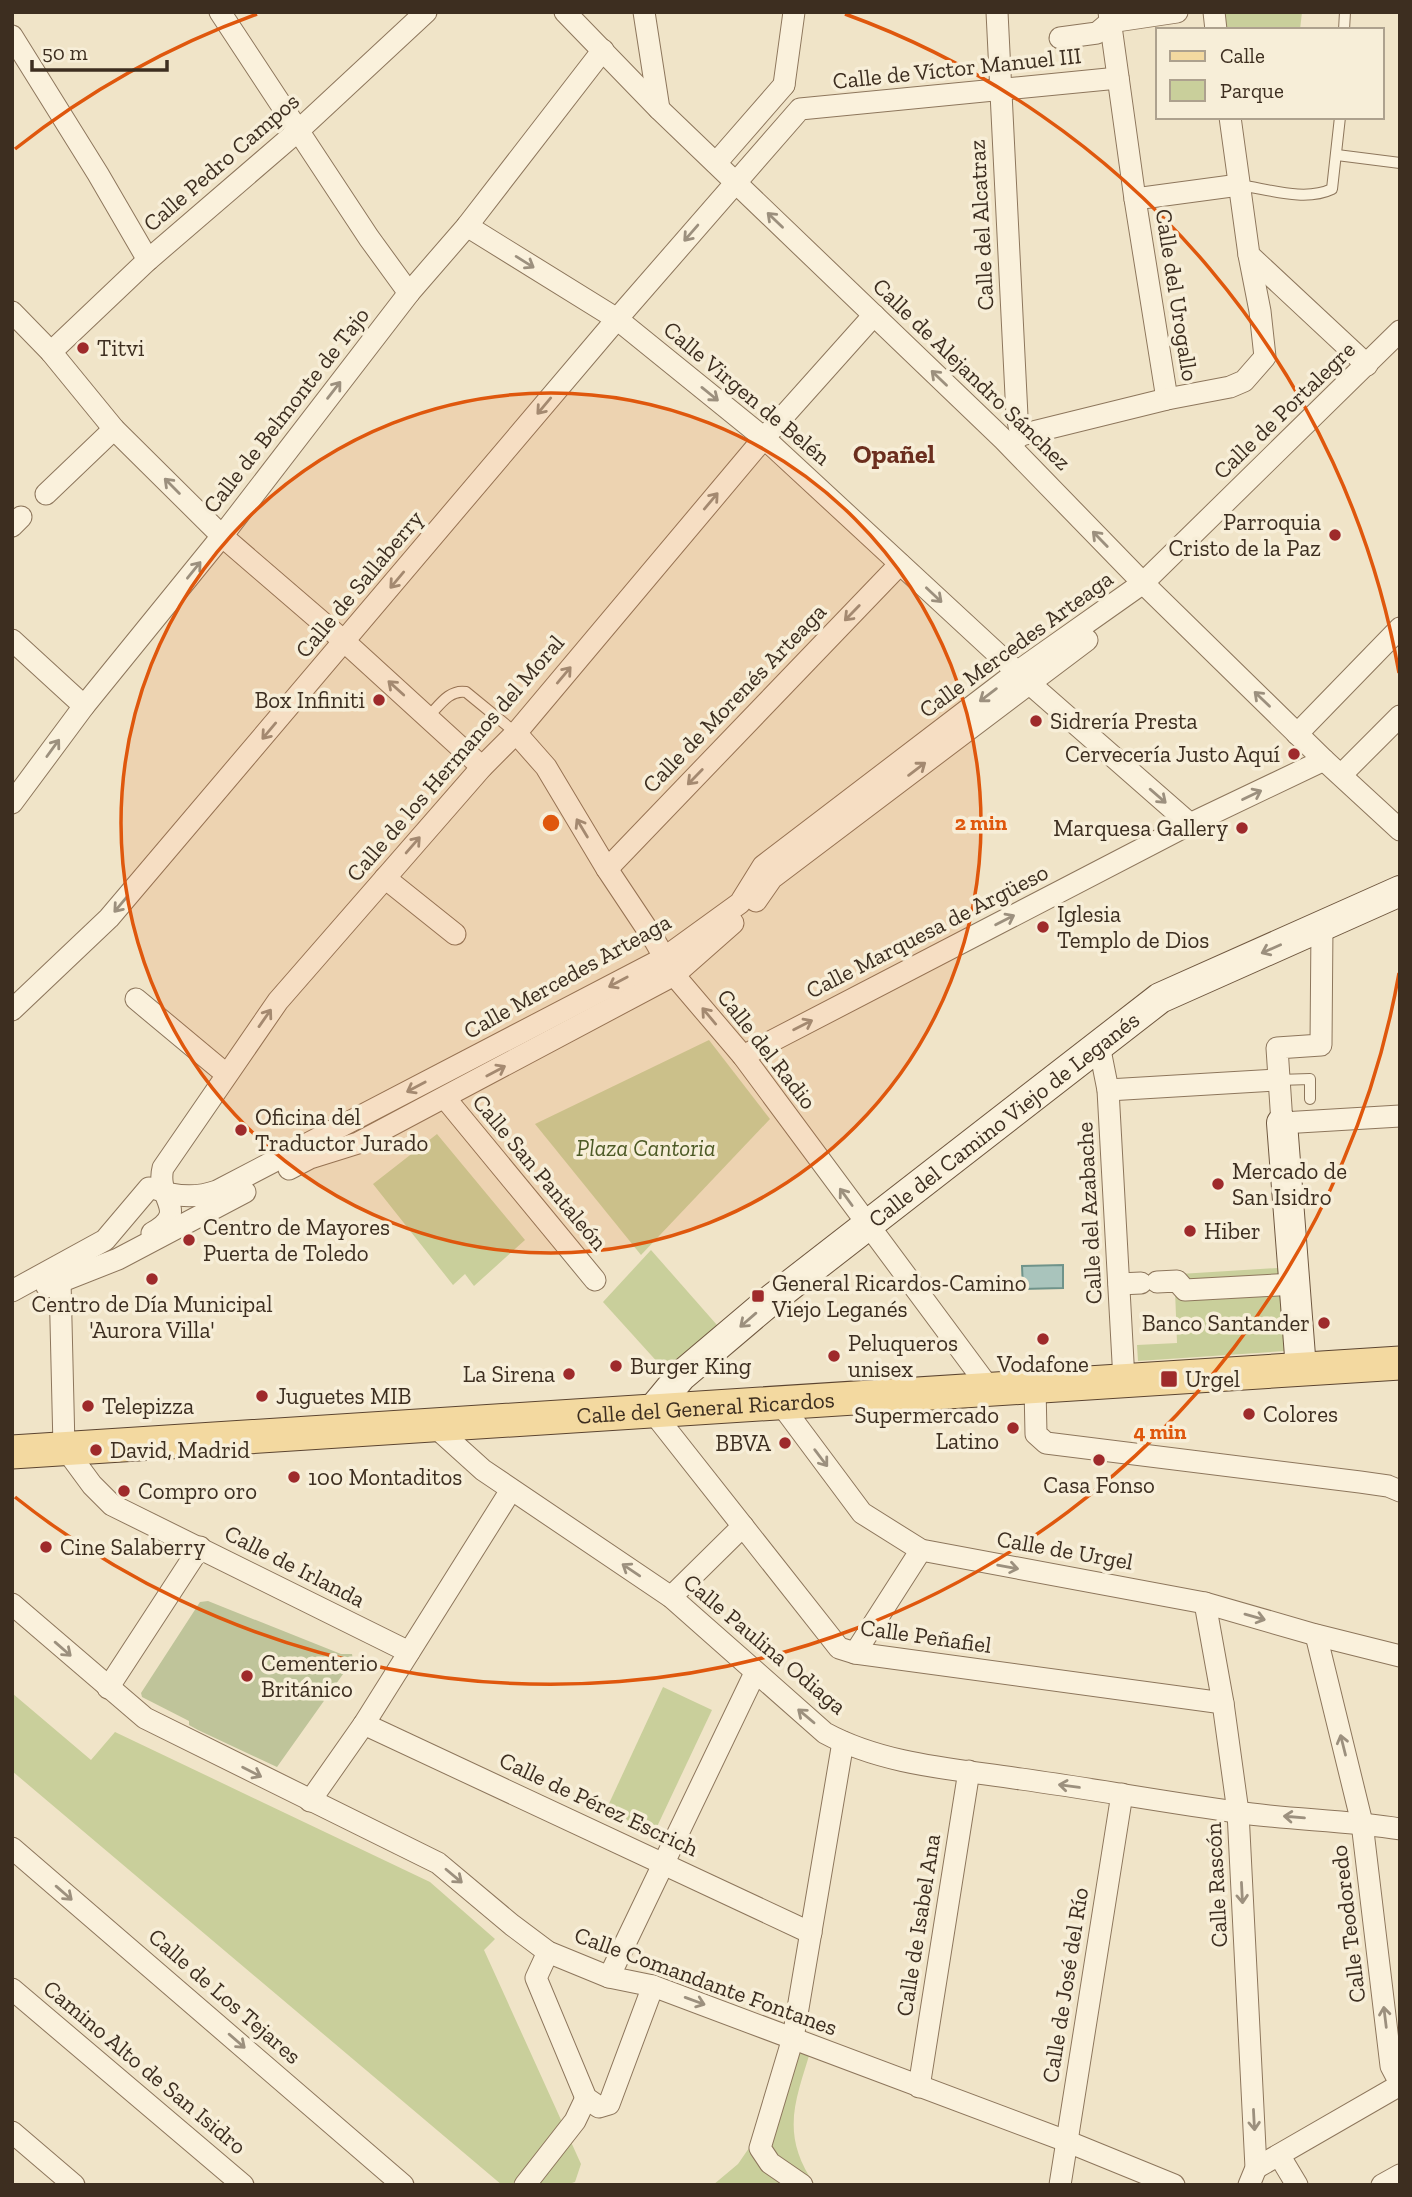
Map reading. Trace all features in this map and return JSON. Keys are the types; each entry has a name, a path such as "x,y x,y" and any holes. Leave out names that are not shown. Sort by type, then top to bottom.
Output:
{"main road":[{"name":"Calle del General Ricardos","path":"12,1452 1400,1363"}],"street":[{"path":"220,12 369,238 409,293"},
{"name":"Calle Pedro Campos","path":"51,352 148,260 299,130 426,12"},
{"name":"Calle de Alejandro Sánchez","path":"565,12 659,109 874,315 1015,440 1143,583 1400,831"},
{"path":"644,12 659,109"},
{"path":"716,163 784,85 794,12"},
{"name":"Calle del Alcatraz","path":"997,12 1017,416 1015,440"},
{"name":"Calle de Víctor Manuel III","path":"1060,38 1097,33 1109,17 1177,12"},
{"name":"Calle del Urogallo","path":"1109,17 1167,399"},
{"path":"12,36 148,260"},
{"name":"Calle de Belmonte de Tajo","path":"12,803 84,706 222,536 409,293 467,226 603,50"},
{"name":"Calle de Víctor Manuel III","path":"800,109 1118,78"},
{"path":"736,181 800,109 784,85"},
{"path":"1015,440 1167,399 1230,387 1244,381 1265,357 1230,119"},
{"name":"Calle de Sallaberry","path":"12,1010 109,918 736,181"},
{"name":"Calle del Urogallo","path":"1135,199 1239,185"},
{"name":"Calle Virgen de Belén","path":"467,226 617,319 764,438 1023,678 1190,824"},
{"path":"1249,255 1367,365"},
{"path":"12,312 51,352 114,429 222,536 345,642 482,767"},
{"name":"Calle de los Hermanos del Moral","path":"164,1191 161,1183 163,1168 278,1000 482,767 516,733 764,438 874,315"},
{"name":"Calle de Portalegre","path":"1143,583 1400,331"},
{"path":"46,494 114,429"},
{"name":"Calle de Morenés Arteaga","path":"607,869 900,564"},
{"name":"Calle Mercedes Arteaga","path":"12,1305 60,1280 118,1259 310,1158 358,1143 445,1098 669,966 752,906 772,878 1023,678 1137,603 1143,583"},
{"path":"1297,734 1400,628"},
{"path":"12,640 84,706"},
{"path":"1342,774 1400,716"},
{"name":"Calle del Radio","path":"516,733 546,767 669,966 743,1056 990,1389"},
{"name":"Calle Marquesa de Argüeso","path":"743,1056 1190,824 1324,760"},
{"path":"385,878 455,934"},
{"name":"Calle del Camino Viejo de Leganés","path":"652,1411 681,1376 766,1304 1160,998 1400,891"},
{"path":"1301,1369 1277,1048 1321,1045 1322,926"},
{"name":"Calle Mercedes Arteaga","path":"164,1191 173,1195 201,1196 217,1191 669,966"},
{"path":"136,999 226,1074"},
{"name":"Calle del Azabache","path":"1099,1045 1108,1090 1124,1380"},
{"path":"1108,1090 1278,1080"},
{"name":"Calle San Pantaleón","path":"445,1098 595,1280"},
{"path":"1282,1123 1400,1116"},
{"path":"12,1292 105,1240 145,1191 154,1188 164,1191"},
{"name":"Calle Mercedes Arteaga","path":"118,1259 128,1246 164,1226 170,1219 172,1210 164,1191"},
{"path":"60,1280 64,1447"},
{"path":"1119,1284 1177,1281 1185,1290 1295,1284"},
{"path":"1035,1387 1036,1434 1046,1443 1360,1482 1388,1486 1400,1491"},
{"name":"Calle de Urgel","path":"780,1403 862,1513 921,1550 1205,1603 1400,1656"},
{"name":"Calle Peñafiel","path":"652,1411 839,1648 855,1653 1223,1703"},
{"name":"Calle Paulina Odiaga","path":"432,1424 483,1470 671,1597 825,1733 843,1742 884,1756 970,1771 1238,1812 1400,1829"},
{"name":"Calle de Irlanda","path":"64,1447 92,1485 112,1505 409,1652"},
{"path":"310,1801 364,1724 511,1490"},
{"path":"671,1597 743,1526"},
{"path":"108,1688 200,1547"},
{"path":"855,1653 921,1550"},
{"name":"Calle Rascón","path":"1205,1603 1223,1703 1238,1812 1252,2176"},
{"name":"Calle Comandante Fontanes","path":"12,1604 145,1718 438,1863 548,1952 609,1977 653,1986 793,2038 1066,2141 1174,2185"},
{"name":"Calle Teodoredo","path":"1316,1635 1362,1823 1391,2066 1400,2084"},
{"path":"609,1977 755,1673"},
{"name":"Calle de Pérez Escrich","path":"364,1724 811,1933"},
{"path":"802,2185 770,2164 760,2148 793,2038 843,1742"},
{"name":"Calle de Isabel Ana","path":"919,2087 970,1771"},
{"name":"Calle de José del Río","path":"1060,2185 1122,1794"},
{"name":"Calle de Los Tejares","path":"12,1848 403,2185"},
{"path":"548,1952 536,1978 586,2098 599,2108 609,2104 653,1986"},
{"name":"Camino Alto de San Isidro","path":"12,1989 243,2185"},
{"path":"1252,2176 1279,2155 1400,2084"},
{"path":"524,2185 575,2121 586,2098"},
{"path":"12,2132 74,2185"},
{"path":"1279,2155 1297,2185"},
{"path":"1382,2185 1400,2175"}],"lane":[{"path":"1239,185 1304,195 1321,195 1332,189 1339,119"},
{"path":"1336,155 1400,163"},
{"path":"428,717 450,695 458,691 466,692 516,733"},
{"path":"1278,1080 1310,1079 1310,1099"}],"green space":[{"path":"1214,12 1302,12 1300,28 1216,28"},
{"name":"Plaza Cantoria","path":"709,1040 770,1119 641,1255 535,1124"},
{"path":"437,1134 525,1240 474,1286 465,1274 453,1285 373,1184"},
{"path":"651,1250 724,1333 670,1376 603,1302"},
{"path":"1293,1267 1300,1350 1138,1361 1137,1345 1177,1343 1175,1290 1134,1291 1131,1277"},
{"name":"Cementerio Británico","path":"208,1601 341,1654 352,1654 353,1660 277,1767 198,1730 189,1725 189,1721 142,1697 141,1693 200,1602"},
{"path":"663,1687 712,1710 654,1833 606,1810"},
{"path":"12,1693 91,1760 115,1732 430,1882 495,1939 484,1950 581,2164 575,2182 566,2185 502,2185 12,1771"},
{"path":"787,2036 812,2046 796,2100 794,2132 797,2149 815,2185 713,2185 738,2164 758,2135"}],"water":[{"path":"1063,1265 1063,1288 1023,1289 1022,1266"}],"place":[{"name":"Titvi","path":"83,348"},
{"name":"Parroquia Cristo de la Paz","path":"1335,535"},
{"name":"Box Infiniti","path":"379,700"},
{"name":"Sidrería Presta","path":"1036,721"},
{"name":"Cervecería Justo Aquí","path":"1294,754"},
{"name":"Marquesa Gallery","path":"1242,828"},
{"name":"Iglesia Templo de Dios","path":"1043,927"},
{"name":"Oficina del Traductor Jurado","path":"241,1130"},
{"name":"Mercado de San Isidro","path":"1218,1184"},
{"name":"Hiber","path":"1190,1231"},
{"name":"Centro de Mayores Puerta de Toledo","path":"189,1240"},
{"name":"Centro de Día Municipal 'Aurora Villa'","path":"152,1279"},
{"name":"General Ricardos-Camino Viejo Leganés","path":"758,1296"},
{"name":"Banco Santander","path":"1324,1323"},
{"name":"Vodafone","path":"1043,1339"},
{"name":"Peluqueros unisex","path":"834,1356"},
{"name":"Burger King","path":"616,1366"},
{"name":"La Sirena","path":"569,1374"},
{"name":"Urgel","path":"1169,1379"},
{"name":"Juguetes MIB","path":"262,1396"},
{"name":"Telepizza","path":"88,1406"},
{"name":"Colores","path":"1249,1414"},
{"name":"Supermercado Latino","path":"1013,1428"},
{"name":"BBVA","path":"785,1443"},
{"name":"David, Madrid","path":"96,1450"},
{"name":"Casa Fonso","path":"1099,1460"},
{"name":"100 Montaditos","path":"294,1477"},
{"name":"Compro oro","path":"124,1491"},
{"name":"Cine Salaberry","path":"46,1547"},
{"name":"Cementerio Británico","path":"247,1676"}],"district":[{"name":"Opañel","path":"894,454"}]}
